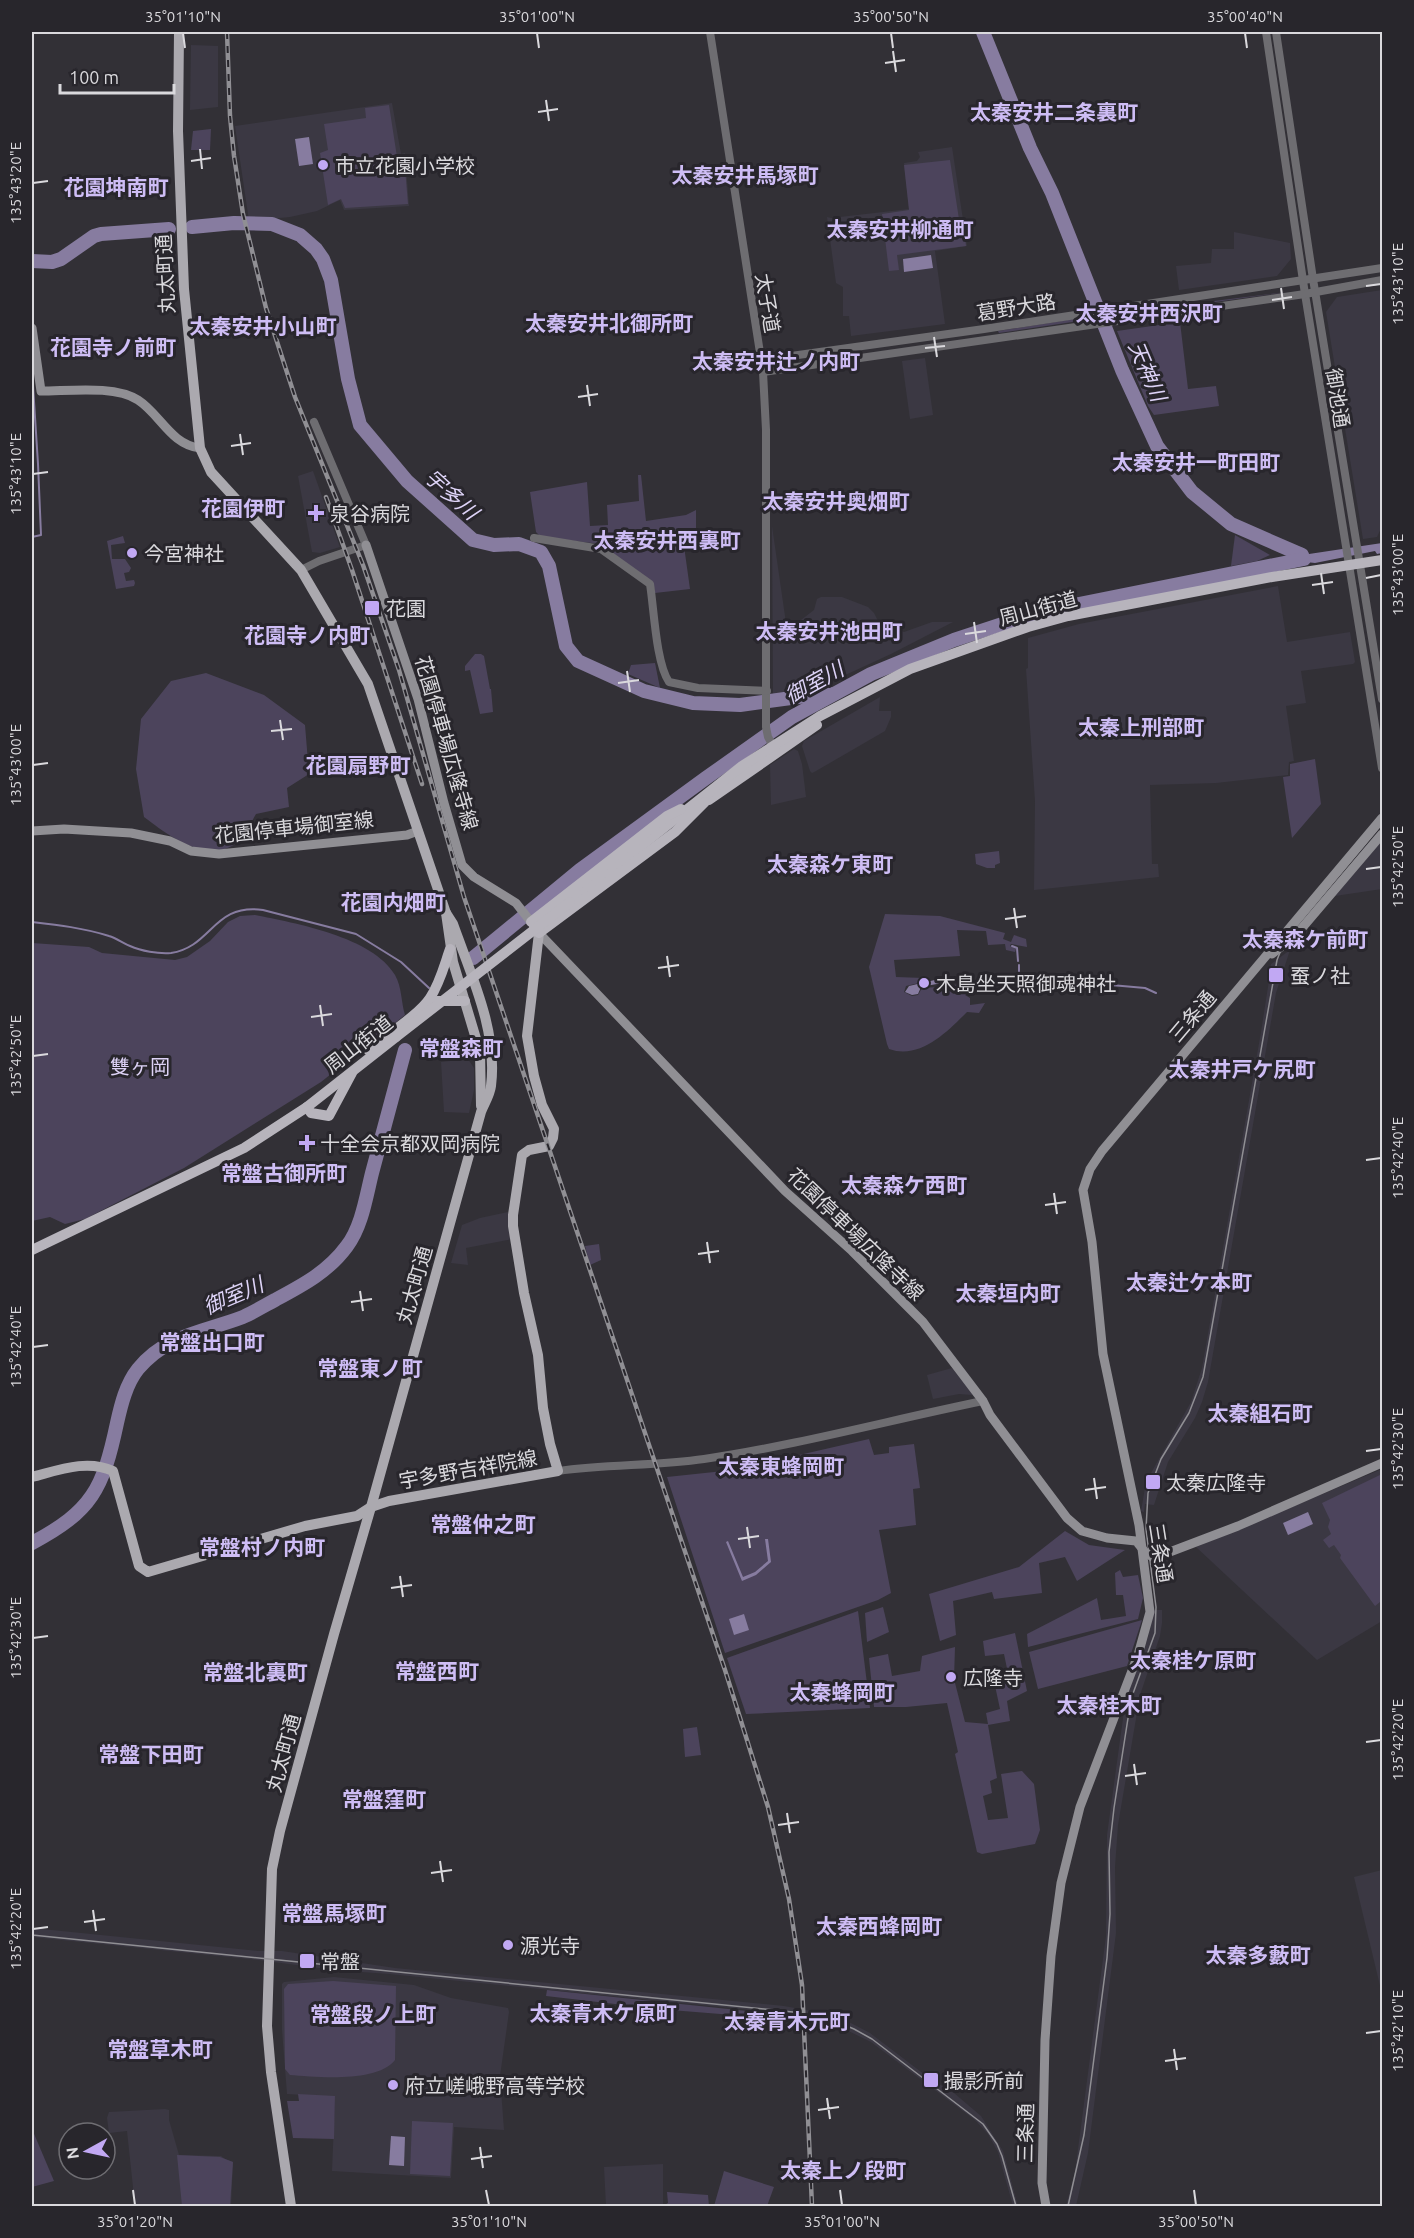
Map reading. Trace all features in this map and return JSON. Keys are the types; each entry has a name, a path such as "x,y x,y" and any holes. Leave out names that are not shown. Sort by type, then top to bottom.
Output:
{"highway":[{"name":"周山街道","path":"32,1250 234,1153 307,1107 703,800 771,741 910,669 1028,627 1068,616 1272,577 1383,560"},
{"name":"周山街道","path":"1355,564 1383,565"},
{"path":"530,920 667,816 703,800"},
{"path":"539,933 675,832 703,800"},
{"path":"355,1069 329,1116 311,1113 307,1107 324,1085 429,1000 439,983 450,949"},
{"path":"423,1006 439,1001 465,1001"}],"main road":[{"name":"丸太町通","path":"179,32 178,131 183,289 200,448 212,472 301,570 368,684 446,913 450,949 480,1052 481,1112"},
{"path":"32,328 41,391 123,393 139,400 167,430 181,441 200,448"},
{"name":"花園停車場広隆寺線","path":"366,545 418,699 462,865 474,877 502,894 530,920"},
{"name":"三条通","path":"1046,2206 1042,2182 1045,2040 1051,1956 1061,1883 1080,1807 1148,1624 1150,1601 1143,1548 1103,1354 1091,1232 1083,1190 1090,1169 1102,1150 1383,818"},
{"name":"花園停車場御室線","path":"32,831 50,829 131,833 170,841 191,851 205,854 227,854 418,831"},
{"name":"三条通","path":"1265,958 1296,935 1383,834"},
{"name":"丸太町通","path":"291,2206 272,2081 267,2026 272,1869 295,1776 492,1076 492,1053 483,1011 453,924 446,913"},
{"path":"530,920 539,933"},
{"path":"456,933 460,966 469,993 469,998 465,1001 483,1011"},
{"name":"花園停車場広隆寺線","path":"539,933 785,1191 852,1251 923,1322 1067,1518 1082,1531 1107,1538 1136,1541 1154,1558 1177,1551 1383,1463"},
{"name":"宇多野吉祥院線","path":"32,1477 86,1464 113,1471 140,1566 148,1572 305,1526 357,1516 371,1507 389,1501 558,1471 543,1408 538,1355 524,1293 513,1226 522,1155 529,1150 549,1146 554,1134 534,1076 527,1036 539,933"}],"street":[{"name":"太子道","path":"710,32 762,360 766,430 767,699 771,741"},
{"name":"御池通","path":"1266,32 1305,294 1352,544"},
{"name":"御池通","path":"1276,32 1383,768"},
{"name":"葛野大路","path":"762,360 1383,268"},
{"name":"葛野大路","path":"763,372 1305,294 1383,280"},
{"path":"301,570 319,561 366,545 314,422"},
{"path":"534,538 601,549 650,584 662,664 669,682 767,699"},
{"name":"御池通","path":"1355,564 1383,699"},
{"path":"558,1471 584,1467 676,1463 760,1450 983,1401"}],"shaded area":[{"path":"191,45 218,46 218,107 190,110"},
{"name":"市立花園小学校","path":"392,103 401,154 405,153 409,206 344,210 340,200 317,211 290,217 249,221 235,126"},
{"path":"309,137 313,164 299,166 295,139"},
{"path":"952,147 967,246 935,251 945,324 851,336 849,316 843,316 843,287 836,283 827,217 909,209 904,163 917,161 920,157 918,152"},
{"path":"1234,232 1290,243 1291,259 1277,276 1179,290 1176,266 1211,263 1212,249 1234,249"},
{"path":"931,255 933,268 904,272 903,259"},
{"path":"1382,290 1382,526 1377,537 1363,539 1326,312 1337,297"},
{"path":"925,358 933,415 910,419 902,361"},
{"name":"泉谷病院","path":"313,471 340,547 320,553 312,552 298,476"},
{"path":"772,526 786,623 801,620 814,610 817,599 821,597 842,597 868,607 878,621 904,632 932,622 953,622 841,677 773,695"},
{"path":"1382,543 1382,553 1377,554 1375,551 1315,563 1306,562 1290,567 1285,553 1287,546 1292,545 1303,548 1302,551 1309,554"},
{"path":"1278,586 1287,642 1350,632 1355,662 1301,671 1306,703 1286,706 1294,761 1289,762 1288,775 1216,783 1150,785 1152,864 1158,864 1159,877 1034,890 1035,801 1026,669 1028,668 1028,638 1079,624"},
{"path":"880,697 879,711 891,711 885,731 812,773 802,746 804,741"},
{"path":"794,749 798,751 802,764 806,797 771,805 770,765"},
{"path":"1382,840 1382,889 1335,896"},
{"path":"1290,950 1276,993 1208,1382 1195,1418 1168,1462 1154,1505 1145,1504 1144,1512 1141,1511 1146,1482 1191,1402 1202,1368 1261,1032 1269,973 1271,964"},
{"path":"939,979 947,982 921,987 918,994 912,995 905,992 909,986"},
{"path":"468,1059 474,1068 474,1090 469,1113 444,1112 441,1062"},
{"path":"508,1212 512,1239 466,1248 468,1265 451,1263 462,1225 480,1218"},
{"path":"952,1368 972,1395 959,1394 933,1399 927,1375"},
{"path":"1382,1469 1382,1621 1317,1660 1196,1547"},
{"path":"1308,1512 1313,1524 1288,1535 1283,1523"},
{"path":"765,1539 768,1539 771,1562 756,1575 742,1581 726,1542 728,1541 743,1577 755,1572 768,1561"},
{"path":"1154,1610 1162,1610 1160,1636 1140,1695 1118,1825 1115,1867 1116,1933 1088,2153 1076,2206 1066,2206 1075,2172 1106,1936 1107,1835 1124,1711 1128,1692 1148,1637"},
{"path":"744,1614 749,1630 734,1635 729,1619"},
{"path":"1382,1870 1382,1994 1354,1877"},
{"path":"32,1928 258,1951 282,1951 395,1968 784,2006 817,2012 845,2020 870,2033 929,2078 954,2093 981,2116 1003,2151 1018,2206 1013,2206 998,2152 988,2134 975,2120 871,2042 830,2022 762,2011 335,1970 32,1937"},
{"name":"府立嵯峨野高等学校","path":"334,1977 414,1985 451,1998 508,2008 500,2076 504,2130 454,2127 451,2178 332,2171 335,2097 287,2094 282,2030 282,1984"},
{"path":"169,2110 169,2120 179,2155 221,2156 233,2162 231,2206 135,2206 127,2131 117,2132 117,2121 107,2121 109,2112"},
{"path":"391,2136 405,2137 404,2166 389,2165"},
{"path":"663,2164 663,2206 606,2206 604,2167"}],"green space":[{"path":"389,105 397,157 404,156 408,204 345,208 341,199 328,205 320,153 328,150 324,124 366,118 365,108"},
{"path":"211,129 210,150 191,150 193,131"},
{"path":"950,160 960,226 964,229 966,246 897,255 899,270 889,271 882,214 909,210 904,165"},
{"path":"1287,292 1110,317 1110,314"},
{"path":"1092,316 1092,319 999,333 998,331"},
{"path":"1180,322 1188,389 1216,386 1219,406 1154,415 1148,406 1117,331"},
{"path":"638,475 641,475 646,521 686,515 696,510 696,528 684,531 690,589 655,593 653,582 600,544 541,537 536,532 530,492 587,482 590,526 608,525 607,505 639,501"},
{"path":"1235,535 1270,555 1257,561 1231,566"},
{"path":"123,536 125,543 111,545 112,559 125,559 131,568 129,572 124,573 126,581 134,580 135,583 134,586 116,589 107,541"},
{"path":"475,654 484,656 493,712 480,714 470,670 465,671 465,666"},
{"path":"655,663 660,688 628,674 631,665"},
{"path":"206,673 264,695 305,725 309,774 287,788 289,807 256,814 246,833 238,842 226,849 214,851 188,845 164,832 144,817 136,769 141,719 171,681"},
{"path":"1315,759 1321,804 1292,838 1283,777 1290,776 1290,764"},
{"path":"999,851 1000,863 995,865 995,868 976,864 975,854"},
{"name":"木島坐天照御魂神社","path":"885,914 940,916 1005,933 1003,939 1011,942 1014,935 1026,939 1027,947 1011,944 1010,946 1016,949 1015,952 1006,950 1005,944 988,945 986,931 957,930 960,956 894,960 896,977 923,978 928,981 906,986 904,992 912,996 918,995 922,988 970,982 971,984 966,986 970,991 965,995 970,998 970,1005 985,1003 979,1013 967,1012 942,1035 922,1047 911,1051 889,1049 869,967"},
{"name":"雙ヶ岡","path":"255,915 311,927 352,941 369,951 384,962 395,975 405,1015 321,1082 184,1168 85,1219 65,1224 50,1217 32,1221 32,943 89,947 102,953 175,960 187,957 210,941 228,922 240,916"},
{"path":"599,1244 601,1260 590,1265 585,1246"},
{"path":"869,1439 874,1455 889,1453 889,1447 914,1444 920,1488 913,1489 916,1525 879,1530 891,1593 878,1600 725,1653 667,1477 733,1470"},
{"path":"1382,1474 1382,1606 1380,1602 1375,1606 1340,1558 1341,1555 1334,1545 1329,1548 1323,1540 1331,1534 1328,1527 1330,1520 1322,1503"},
{"path":"1065,1531 1089,1545 1125,1550 1077,1581 1065,1557 1039,1563 1042,1593 994,1599 992,1592 953,1601 956,1635 940,1641 929,1594 1019,1567"},
{"path":"1120,1570 1123,1577 1138,1575 1143,1598 1138,1619 1028,1647 1027,1634 1097,1598 1101,1620 1126,1616 1123,1595 1116,1595 1115,1573"},
{"path":"883,1607 889,1632 867,1642 865,1613"},
{"path":"858,1611 870,1708 746,1714 727,1658"},
{"path":"1142,1620 1127,1666 1038,1689 1029,1652"},
{"path":"1015,1633 1027,1691 1007,1701 1010,1721 988,1725 997,1778 990,1781 992,1793 983,1796 988,1820 1008,1818 1001,1774 1022,1771 1034,1784 1040,1830 1035,1844 982,1854 977,1852 955,1754 958,1752 947,1703 874,1707 869,1658 888,1654 892,1676 920,1671 922,1656 955,1647 954,1679 965,1722 988,1724 986,1713 1000,1709 994,1681 1009,1678 1004,1654 985,1656 983,1641"},
{"path":"697,1727 701,1755 685,1757 683,1729"},
{"path":"333,1981 396,1986 395,2060 375,2072 361,2075 330,2077 290,2075 285,2069 284,1989 288,1984"},
{"path":"547,1990 796,2016 796,2020 658,2009 546,1996"},
{"path":"298,2094 335,2096 334,2139 293,2138 287,2101 299,2101"},
{"path":"412,2121 453,2123 450,2176 410,2174"},
{"path":"32,2129 54,2181 32,2187"},
{"path":"177,2155 220,2157 233,2162 230,2206 182,2206"},
{"path":"724,2171 774,2187 767,2206 714,2206"},
{"path":"667,2192 708,2195 709,2206 663,2206 668,2203"}],"waterway":[{"name":"天神川","path":"983,32 1030,148 1052,193 1122,370 1157,446 1192,492 1231,524 1302,555"},
{"name":"宇多川","path":"192,227 234,223 272,224 300,235 316,249 323,259 331,280 348,379 360,425 407,481 473,540 494,545 519,544 541,552 549,566 566,646 578,661 644,691 693,703 740,705 828,693"},
{"name":"宇多川","path":"32,261 52,262 61,259 94,236 101,234 169,229"},
{"path":"32,370 41,535 32,537"},
{"name":"御室川","path":"473,958 580,870 706,778 792,717 871,674 954,640 1039,612 1304,559"},
{"path":"32,922 90,931 112,937 139,949 155,953 171,953 196,943 233,913 263,910 356,934 401,962 429,988"},
{"path":"1012,946 1017,948 1018,961"},
{"path":"1019,965 1019,971"},
{"path":"1043,979 1145,988 1156,993"},
{"name":"御室川","path":"32,1543 69,1520 92,1496 106,1465 127,1388 138,1369 149,1357 174,1341 243,1317 295,1289 323,1271 347,1246 363,1211 405,1050"}],"tram line":[{"path":"1068,2206 1084,2135 1107,1958 1110,1914 1109,1852 1114,1808 1131,1699 1155,1633 1156,1607 1146,1529 1148,1493 1161,1459 1189,1413 1203,1377 1277,960 1283,945 1295,928 1382,824"},
{"path":"32,1935 793,2012 835,2021 872,2039 983,2124 997,2144 1002,2156 1016,2206"}],"railway":[{"path":"227,32 234,156 243,214 266,308 295,397 363,565 399,670 464,897 725,1670 768,1807 789,1899 802,1985 812,2206"},
{"path":"326,497 422,784"}],"place":[{"name":"市立花園小学校","path":"323,165"},
{"name":"泉谷病院","path":"316,513"},
{"name":"今宮神社","path":"132,553"},
{"name":"花園","path":"372,608"},
{"name":"蚕ノ社","path":"1276,975"},
{"name":"木島坐天照御魂神社","path":"924,983"},
{"name":"十全会京都双岡病院","path":"307,1143"},
{"name":"太秦広隆寺","path":"1153,1482"},
{"name":"広隆寺","path":"951,1677"},
{"name":"源光寺","path":"508,1945"},
{"name":"常盤","path":"307,1961"},
{"name":"撮影所前","path":"931,2080"},
{"name":"府立嵯峨野高等学校","path":"393,2085"}],"district":[{"name":"太秦安井二条裏町","path":"1054,112"},
{"name":"太秦安井馬塚町","path":"745,175"},
{"name":"花園坤南町","path":"116,187"},
{"name":"太秦安井柳通町","path":"900,229"},
{"name":"太秦安井西沢町","path":"1149,313"},
{"name":"太秦安井北御所町","path":"609,323"},
{"name":"太秦安井小山町","path":"263,326"},
{"name":"花園寺ノ前町","path":"113,347"},
{"name":"太秦安井辻ノ内町","path":"776,361"},
{"name":"太秦安井一町田町","path":"1196,462"},
{"name":"太秦安井奥畑町","path":"836,501"},
{"name":"花園伊町","path":"243,508"},
{"name":"太秦安井西裏町","path":"667,540"},
{"name":"太秦安井池田町","path":"829,631"},
{"name":"花園寺ノ内町","path":"307,635"},
{"name":"太秦上刑部町","path":"1141,727"},
{"name":"花園扇野町","path":"358,765"},
{"name":"太秦森ケ東町","path":"830,864"},
{"name":"花園内畑町","path":"393,902"},
{"name":"太秦森ケ前町","path":"1305,939"},
{"name":"常盤森町","path":"461,1048"},
{"name":"太秦井戸ケ尻町","path":"1242,1069"},
{"name":"常盤古御所町","path":"284,1173"},
{"name":"太秦森ケ西町","path":"904,1185"},
{"name":"太秦辻ケ本町","path":"1189,1282"},
{"name":"太秦垣内町","path":"1008,1293"},
{"name":"常盤出口町","path":"212,1342"},
{"name":"常盤東ノ町","path":"370,1368"},
{"name":"太秦組石町","path":"1260,1413"},
{"name":"太秦東蜂岡町","path":"781,1466"},
{"name":"常盤仲之町","path":"483,1524"},
{"name":"常盤村ノ内町","path":"262,1547"},
{"name":"太秦桂ケ原町","path":"1193,1660"},
{"name":"常盤西町","path":"437,1671"},
{"name":"常盤北裏町","path":"255,1672"},
{"name":"太秦蜂岡町","path":"842,1692"},
{"name":"太秦桂木町","path":"1109,1705"},
{"name":"常盤下田町","path":"151,1754"},
{"name":"常盤窪町","path":"384,1799"},
{"name":"常盤馬塚町","path":"334,1913"},
{"name":"太秦西蜂岡町","path":"879,1926"},
{"name":"太秦多藪町","path":"1258,1955"},
{"name":"太秦青木ケ原町","path":"603,2013"},
{"name":"常盤段ノ上町","path":"373,2014"},
{"name":"太秦青木元町","path":"787,2021"},
{"name":"常盤草木町","path":"160,2049"},
{"name":"太秦上ノ段町","path":"843,2170"}]}
